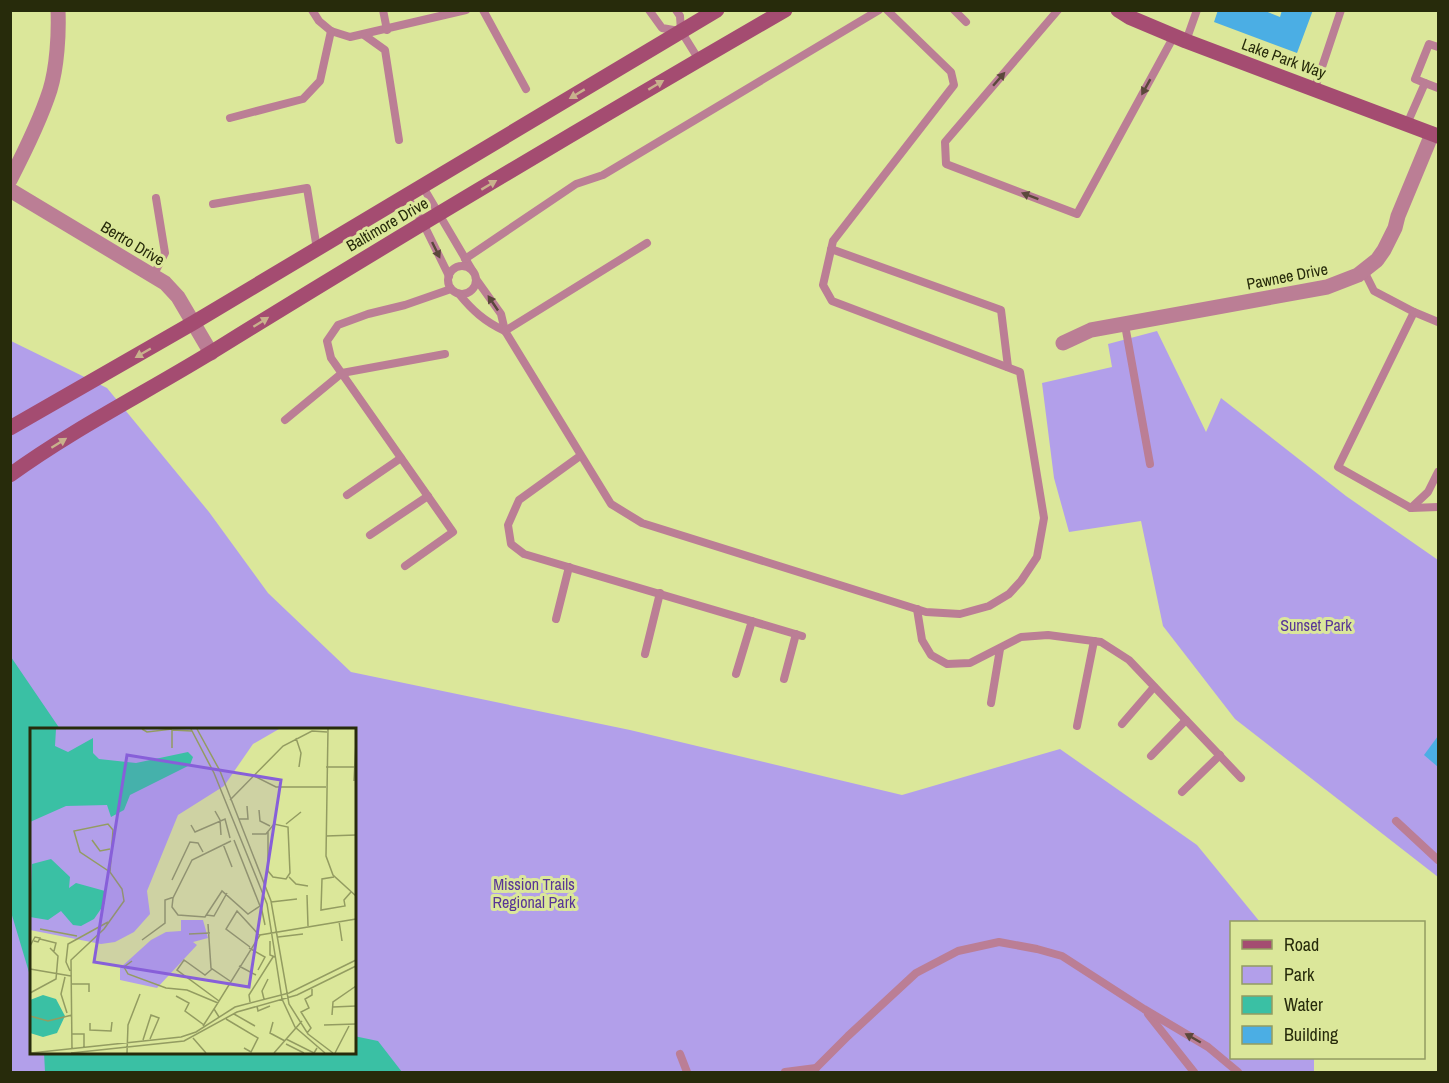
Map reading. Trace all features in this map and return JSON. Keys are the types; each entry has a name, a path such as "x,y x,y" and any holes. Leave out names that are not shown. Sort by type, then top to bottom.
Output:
{"main road":[{"name":"Baltimore Drive","path":"10,428 407,197 717,10"},
{"name":"Baltimore Drive","path":"10,475 438,215 785,10"},
{"name":"Lake Park Way","path":"1118,10 1129,17 1180,38 1435,135"}],"street":[{"path":"10,180 41,116 51,87 59,27 58,10"},
{"name":"Pawnee Drive","path":"1063,343 1091,330 1327,287 1348,281 1377,260 1390,240 1435,135"},
{"name":"Bertro Drive","path":"10,190 165,283 178,297 211,353"}],"lane":[{"path":"312,10 319,21 331,31 350,37 466,10"},
{"path":"383,10 387,30"},
{"path":"483,10 526,89"},
{"path":"650,10 662,28 681,31"},
{"path":"676,10 680,16 681,31 699,60"},
{"path":"465,259 576,184 603,176 879,10"},
{"path":"423,187 474,275 501,314 505,330 611,504 642,523 926,612 960,614 989,606 1015,587 1037,557 1044,518 1020,372 832,301 823,285 833,241 954,85 951,72 888,10"},
{"path":"954,10 966,22"},
{"path":"1058,10 945,142 946,164 1077,214 1197,10"},
{"path":"1315,88 1341,10"},
{"path":"230,118 303,99 320,81 331,31"},
{"path":"364,35 385,50 399,140"},
{"path":"1438,47 1429,44 1415,79 1438,88"},
{"path":"1407,124 1425,82"},
{"path":"213,204 307,188 317,249"},
{"path":"407,197 423,224 455,292 489,323 505,330"},
{"path":"153,276 165,253 156,198"},
{"path":"505,330 647,243"},
{"path":"831,249 1001,310 1008,368"},
{"path":"405,566 453,532 331,358 327,341 338,325 368,314 455,292 468,293 476,283 474,275 468,268 454,268 449,276"},
{"path":"1364,271 1374,291 1438,322"},
{"path":"1414,312 1338,467 1411,508 1438,507"},
{"path":"1125,324 1150,464"},
{"path":"285,420 342,373 445,354"},
{"path":"580,456 519,500 508,525 511,544 524,554 799,635 784,679"},
{"path":"346,495 401,458"},
{"path":"1411,508 1428,492 1438,472"},
{"path":"370,535 428,496"},
{"path":"556,619 569,567"},
{"path":"645,654 660,593"},
{"path":"917,609 922,640 931,656 947,664 970,663 1021,637 1048,635 1101,642 1129,660 1241,778"},
{"path":"736,674 752,621"},
{"path":"1077,726 1094,641"},
{"path":"991,703 1000,649"},
{"path":"1122,724 1154,687"},
{"path":"1151,756 1186,720"},
{"path":"1182,792 1220,755"},
{"path":"1396,821 1438,860"},
{"path":"785,1072 814,1070 916,973 958,951 999,942 1062,956 1144,1010 1208,1047 1238,1072"},
{"path":"1144,1010 1194,1072"},
{"path":"680,1053 687,1072"}],"green space":[{"name":"Sunset Park","path":"1157,331 1206,432 1221,398 1346,496 1438,560 1438,877 1235,719 1163,626 1141,521 1069,532 1054,478 1042,383 1112,367 1108,344"},
{"name":"Mission Trails Regional Park","path":"11,341 107,388 209,512 268,593 351,672 630,730 902,795 1060,749 1197,845 1259,921 1230,921 1230,1059 1314,1059 1314,1072 11,1072"}],"water":[{"path":"11,657 59,728 30,728 30,976 11,912"},
{"path":"356,1036 378,1041 402,1072 45,1072 44,1053 356,1053"}],"building":[{"path":"1218,10 1263,10 1280,17 1282,10 1313,10 1297,53 1214,22"},
{"path":"1438,736 1438,767 1424,755"}]}
